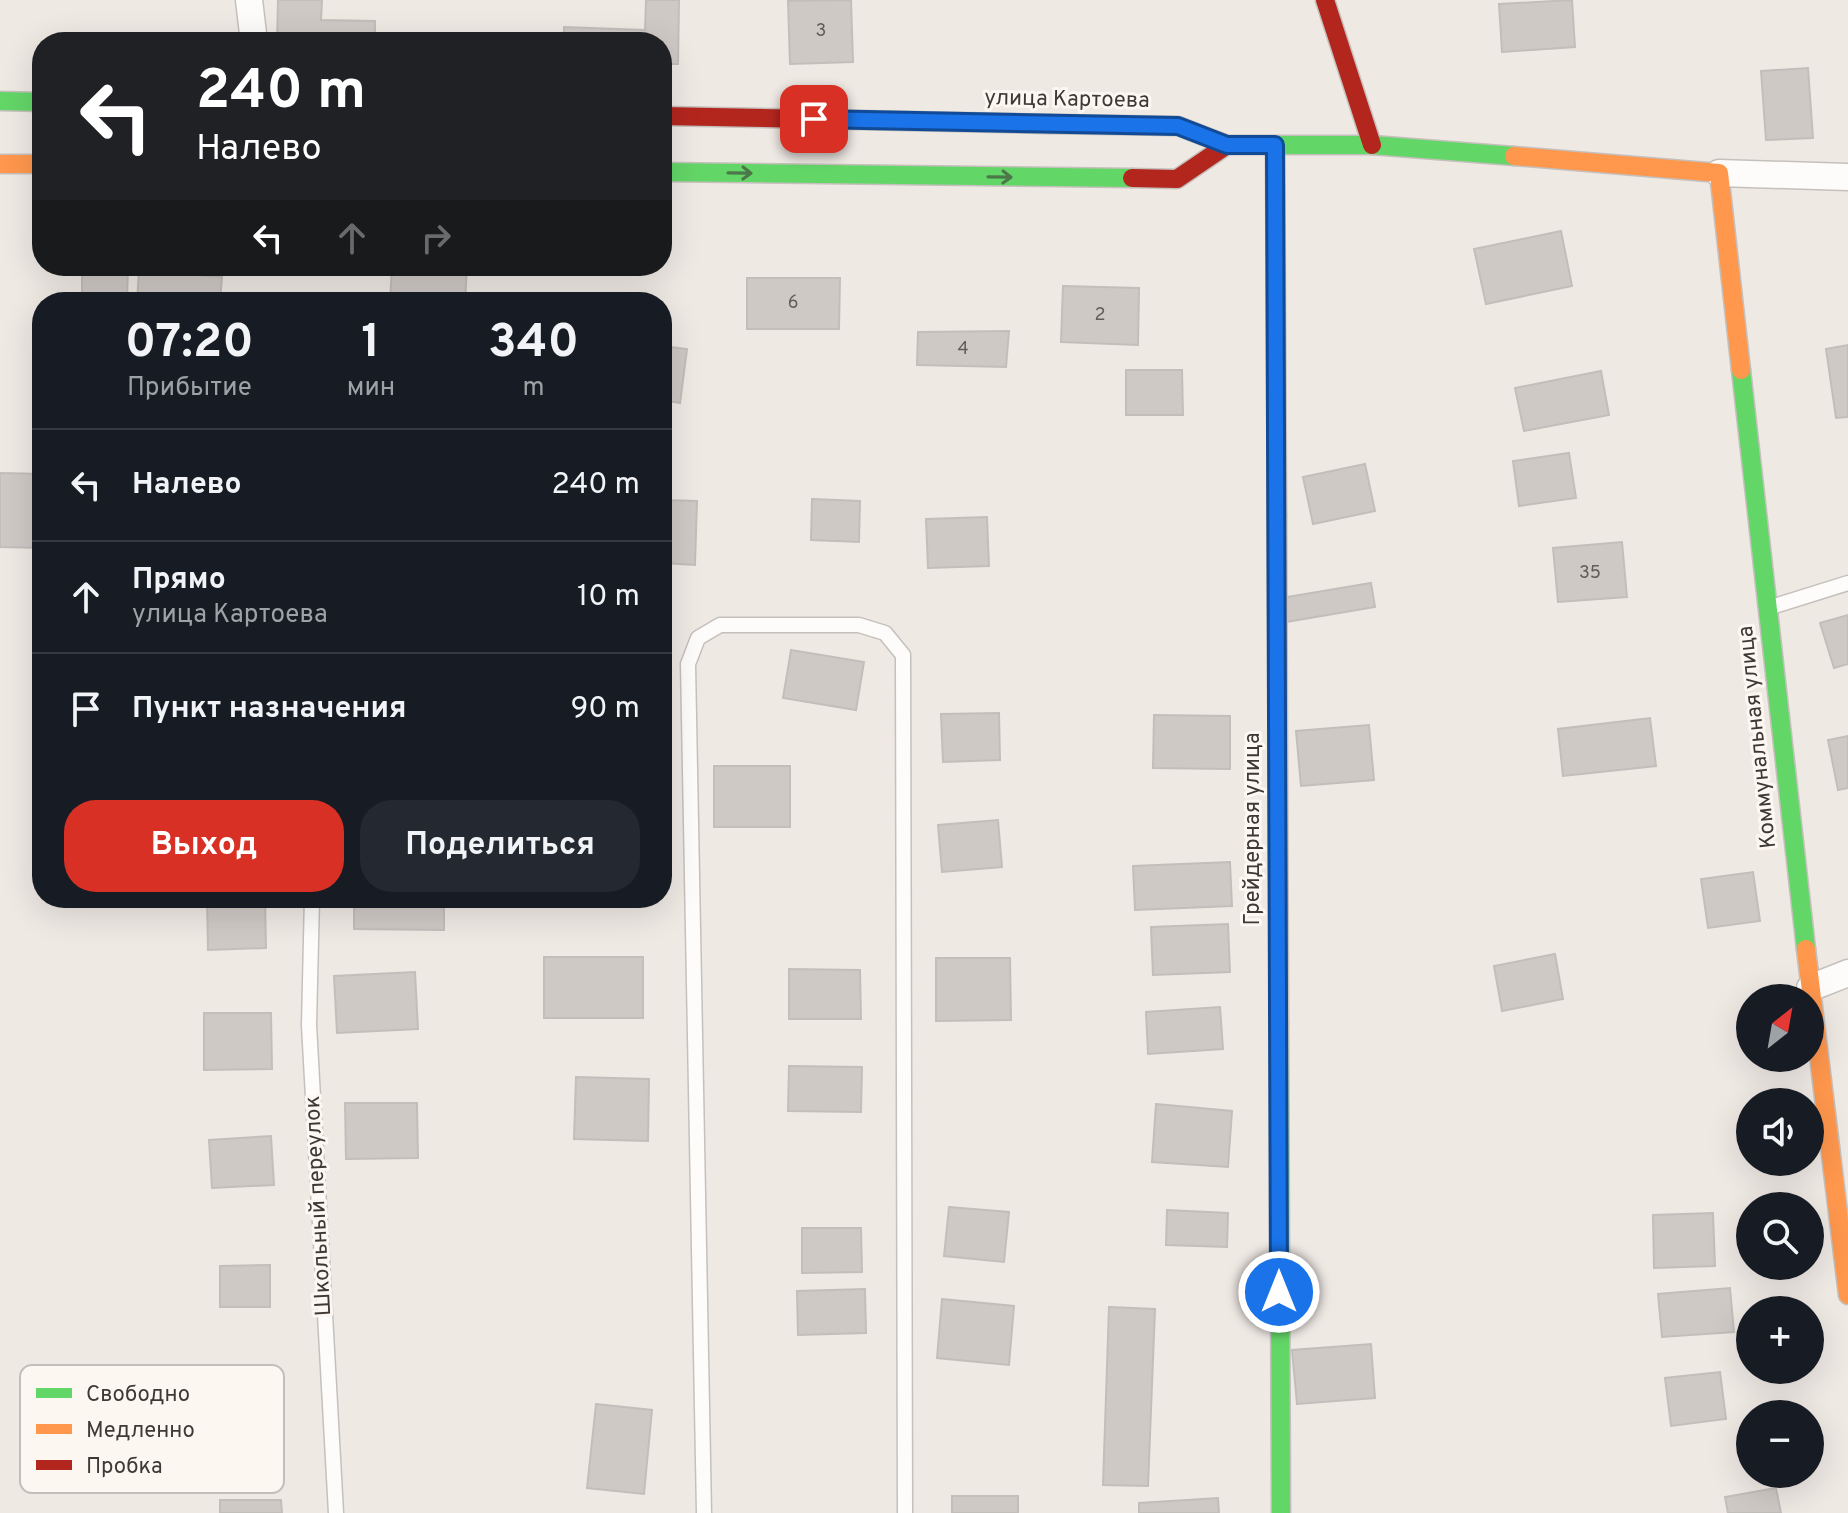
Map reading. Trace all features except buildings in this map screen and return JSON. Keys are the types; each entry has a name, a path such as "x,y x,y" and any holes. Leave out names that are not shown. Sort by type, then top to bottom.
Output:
{"main road":[{"path":"1325,0 1372,145"},
{"path":"0,101 32,102"},
{"name":"улица Картоева","path":"672,116 1178,126 1227,145"},
{"path":"672,172 1177,179 1227,145 1372,145 1719,173"},
{"name":"Грейдерная улица","path":"1275,145 1281,1513"},
{"path":"0,164 32,164"},
{"name":"Коммунальная улица","path":"1719,173 1810,984"},
{"name":"Коммунальная улица","path":"1820,1072 1848,1295"}],"street":[{"path":"249,0 253,32"},
{"path":"1719,173 1848,177"},
{"path":"1820,984 1848,973"}],"lane":[{"path":"1768,608 1848,583"},
{"path":"704,1513 688,664 698,638 720,625 859,625 885,633 903,655 905,1513"},
{"name":"Школьный переулок","path":"312,908 309,1025 336,1513"}],"traffic: fast":[{"path":"0,101 32,102"},
{"path":"1049,124 1178,126 1227,145 1372,145 1514,156"},
{"path":"1275,145 1277,515"},
{"path":"672,172 1132,178"},
{"path":"1741,370 1806,949"},
{"path":"1279,1024 1281,1513"}],"traffic: slow":[{"path":"1514,156 1719,173 1741,370"},
{"path":"0,164 32,164"},
{"path":"1277,515 1279,1024"},
{"path":"1806,949 1848,1295"}],"traffic: jam":[{"path":"1325,0 1372,145"},
{"path":"672,116 1049,124"},
{"path":"1132,178 1177,179 1227,145"}],"route":[{"path":"814,119 1178,126 1227,145 1275,145 1279,1292"}]}
